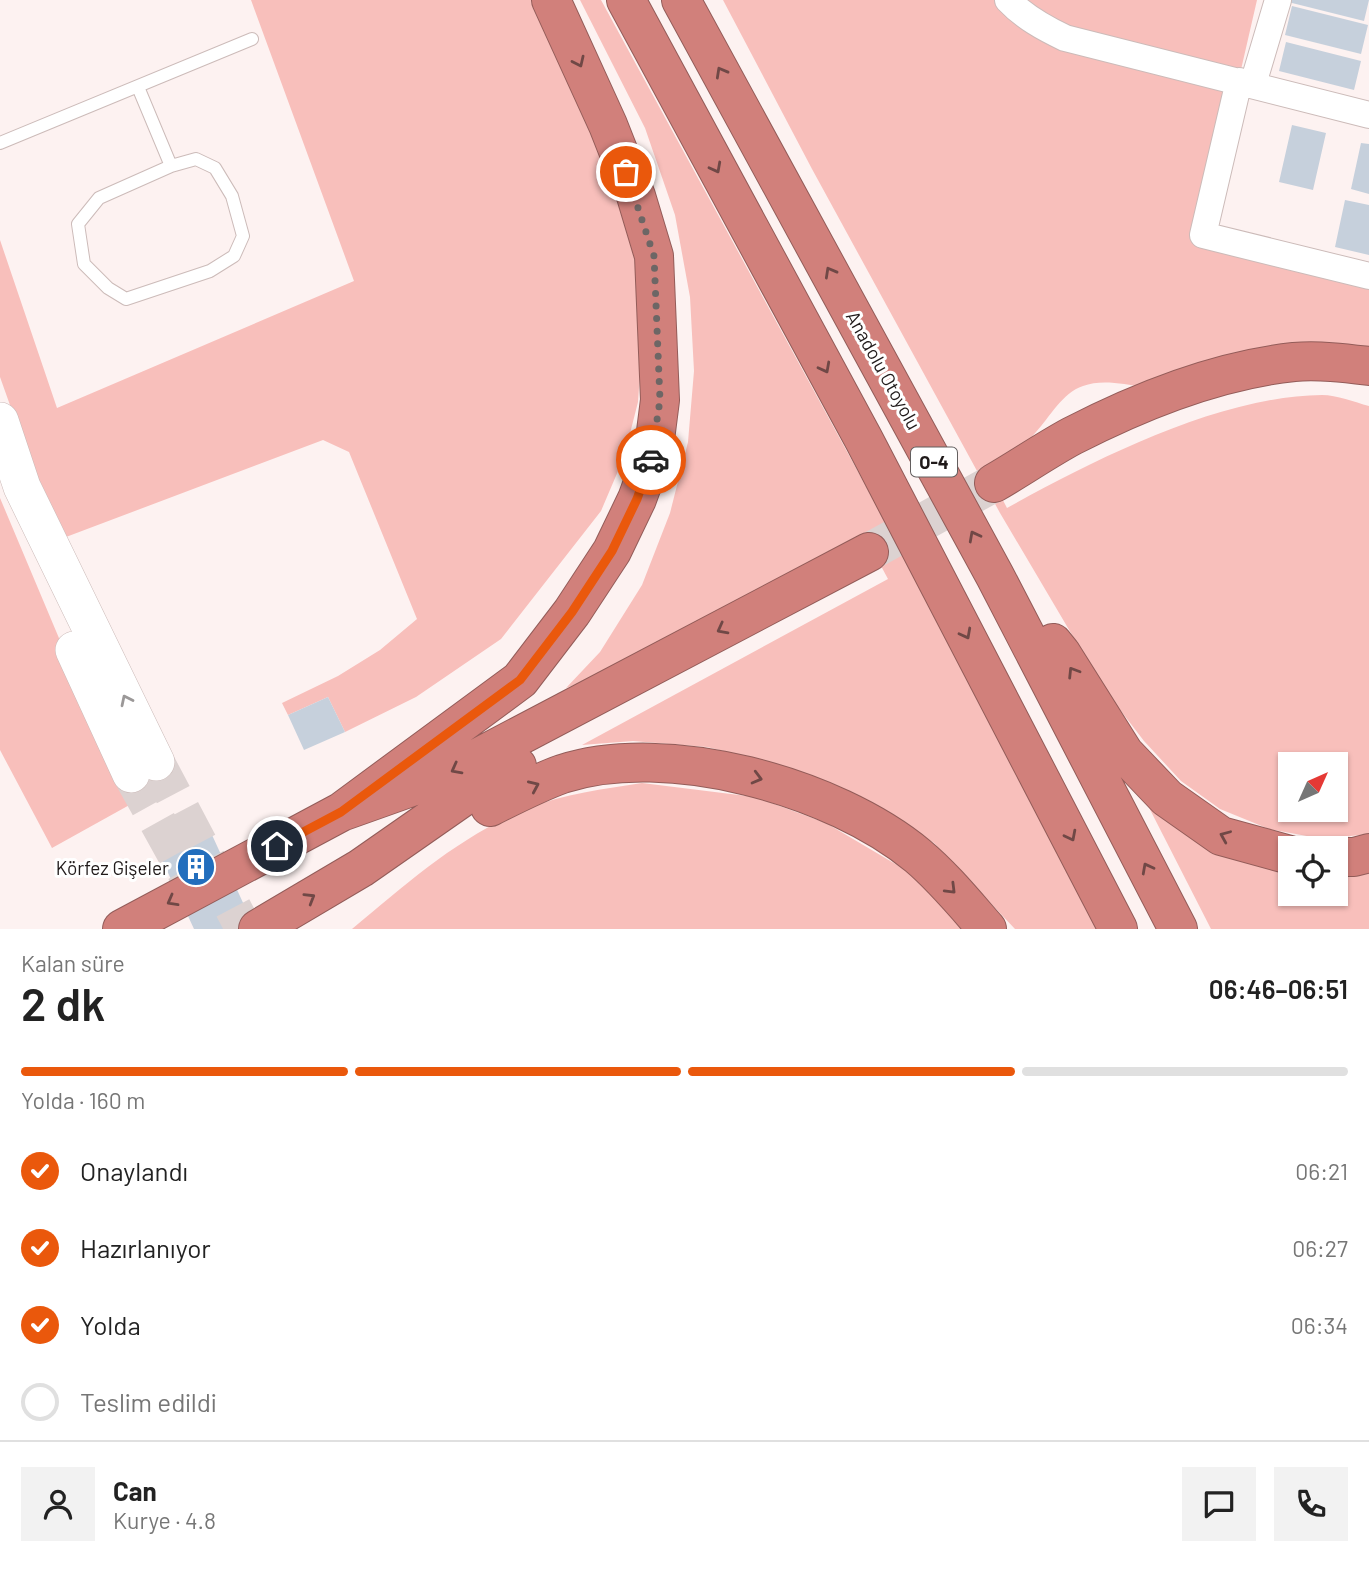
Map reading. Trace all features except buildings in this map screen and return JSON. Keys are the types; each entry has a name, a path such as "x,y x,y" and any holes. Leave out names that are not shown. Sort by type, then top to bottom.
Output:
{"highway":[{"path":"122,929 341,812 520,680 572,612 612,551 637,499 653,456 660,400 654,256 636,195 608,125 551,0"},
{"name":"O-4","path":"626,0 863,440 1118,929"},
{"name":"Anadolu Otoyolu","path":"681,0 995,576 1178,929"},
{"path":"1369,366 1334,362 1295,362 1188,387 1072,436 999,493 1081,458 1146,426 1230,397 1282,385 1315,381 1369,387"},
{"path":"258,929 361,867 480,785 875,562 445,775 341,812"},
{"path":"995,576 1061,653 1124,753 1167,798 1221,836 1278,852"},
{"path":"361,867 564,774 637,762 686,766 740,774 783,785 831,804 880,829 918,856 987,929"},
{"path":"1348,857 1369,853"}],"main road":[{"path":"0,421 22,487 144,768 0,491"}],"street":[{"path":"1008,0 1019,12 1065,38 1369,115"},
{"path":"1278,0 1246,83 1203,235 1369,276"}],"lane":[{"path":"0,144 252,39"},
{"path":"138,87 171,166"},
{"path":"196,159 215,167 232,196 243,236 234,256 211,271 126,299 108,288 84,264 78,224 99,198 171,166 196,159"}],"shaded area":[{"path":"251,0 535,0 630,214 643,330 638,402 624,457 601,511 501,639 416,697 345,732 328,697 288,715 282,703 338,676 380,650 417,619 349,452 323,440 58,540 0,377 0,240 57,408 354,281"},
{"path":"580,0 601,0 911,569 1097,929 1015,929 934,843 877,807 821,779 707,747 633,741 582,745 888,579 867,540 606,673 566,688 600,652 642,585 670,513 688,442 694,371 690,297 675,215 645,128"},
{"path":"723,0 1257,0 1203,235 1369,276 1369,353 1143,387 1105,382 1083,386 1063,400 994,483 1007,508 1119,451 1201,418 1242,406 1283,398 1322,395 1340,397 1369,406 1369,834 1307,836 1269,829 1220,809 1181,781 1144,741 1104,689 1000,513"},
{"path":"0,498 120,783 133,803 52,848 0,750"},
{"path":"642,783 755,797 826,823 914,875 967,929 352,929 435,862 502,820 556,799"},
{"path":"1139,788 1278,862 1278,906 1348,906 1348,873 1369,872 1369,929 1211,929"}],"tunnel":[{"path":"869,552 994,483"},
{"path":"156,762 244,929"},
{"path":"131,774 200,898"}],"way so far":[{"path":"626,172 636,195 654,256 660,400 651,460"}],"place":[{"name":"Körfez Gişeler","path":"196,867"}],"route":[{"path":"277,846 341,812 520,680 572,612 612,551 637,499 651,460"}]}
